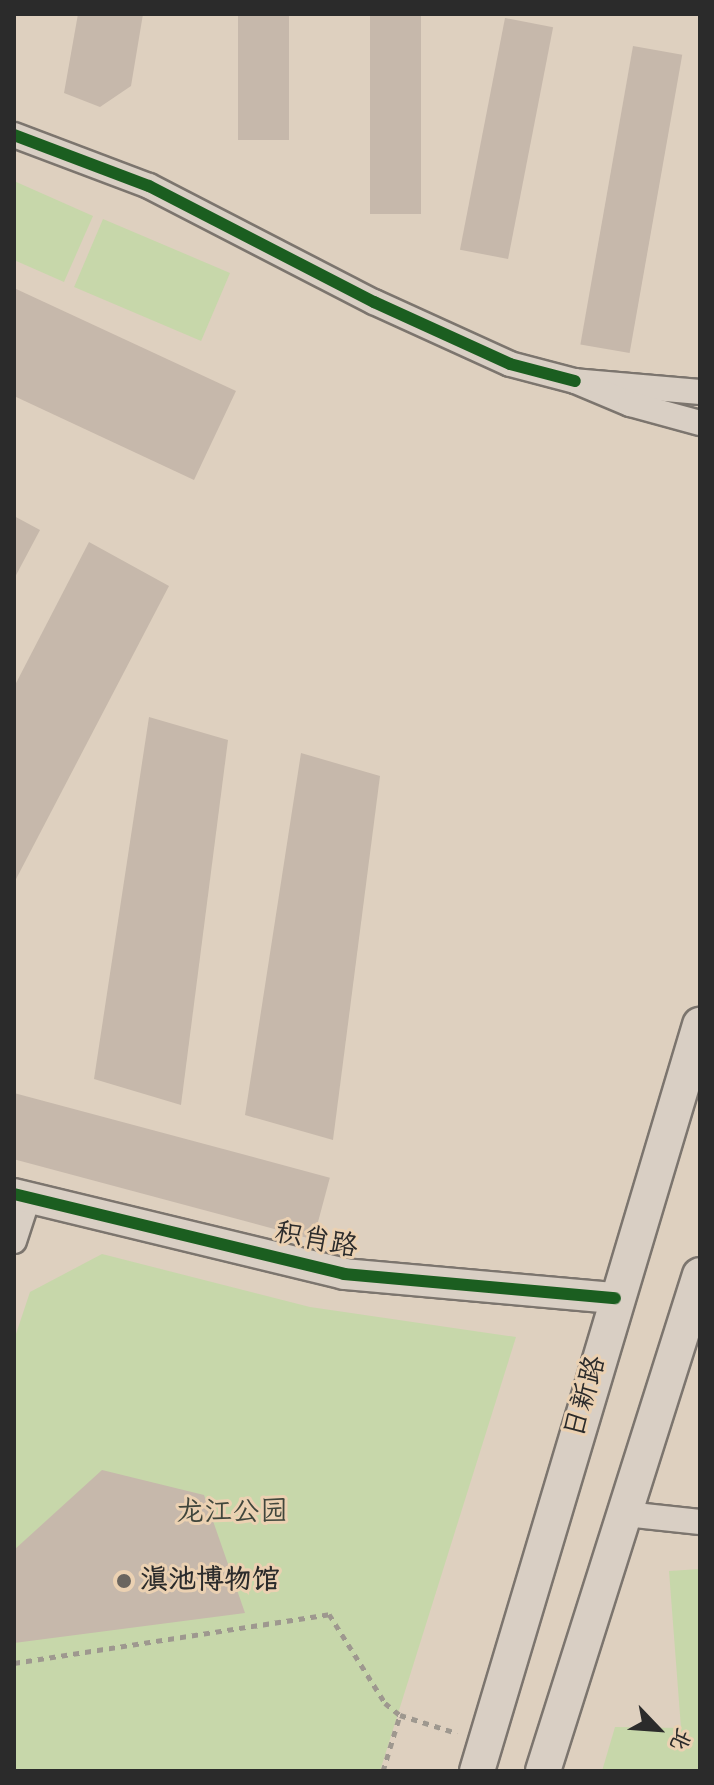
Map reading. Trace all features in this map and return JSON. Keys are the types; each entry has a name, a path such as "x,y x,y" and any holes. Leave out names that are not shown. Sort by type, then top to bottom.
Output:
{"main road":[{"name":"日新路","path":"482,1756 615,1298 700,1025"},
{"path":"543,1771 700,1275"}],"street":[{"path":"14,135 149,186 374,302 510,364 575,381 630,404 700,423"},
{"path":"575,381 700,392"},
{"path":"14,1241 21,1196"},
{"name":"积肖路","path":"21,1196 344,1274 615,1298"},
{"path":"626,1514 700,1522"}],"path":[{"path":"14,1663 329,1614 385,1703 400,1715 482,1756"},
{"path":"383,1771 400,1715"}],"green space":[{"path":"14,181 93,216 64,282 14,260"},
{"path":"103,219 230,273 201,341 74,287"},
{"name":"龙江公园","path":"102,1254 310,1307 516,1337 380,1771 14,1771 14,1340 30,1292"},
{"path":"700,1569 700,1771 602,1771 615,1727 681,1728 669,1571"}],"building":[{"path":"78,14 143,14 131,86 100,107 64,93"},
{"path":"238,14 289,14 289,140 238,140"},
{"path":"370,14 421,14 421,214 370,214"},
{"path":"505,18 553,27 508,259 460,250"},
{"path":"633,46 682,55 630,353 580,344"},
{"path":"14,288 236,391 194,480 14,396"},
{"path":"14,516 40,530 14,579"},
{"path":"89,542 169,586 14,883 14,687"},
{"path":"149,717 228,740 181,1105 94,1079"},
{"path":"301,753 380,776 333,1140 245,1115"},
{"path":"14,1093 330,1178 313,1239 14,1159"},
{"name":"滇池博物馆","path":"102,1470 204,1495 245,1613 14,1643 14,1550"}],"cycle path":[{"path":"14,135 149,186 374,302 510,364 575,381"},
{"path":"14,1194 344,1274 615,1298"}],"place":[{"name":"滇池博物馆","path":"124,1581"}]}
